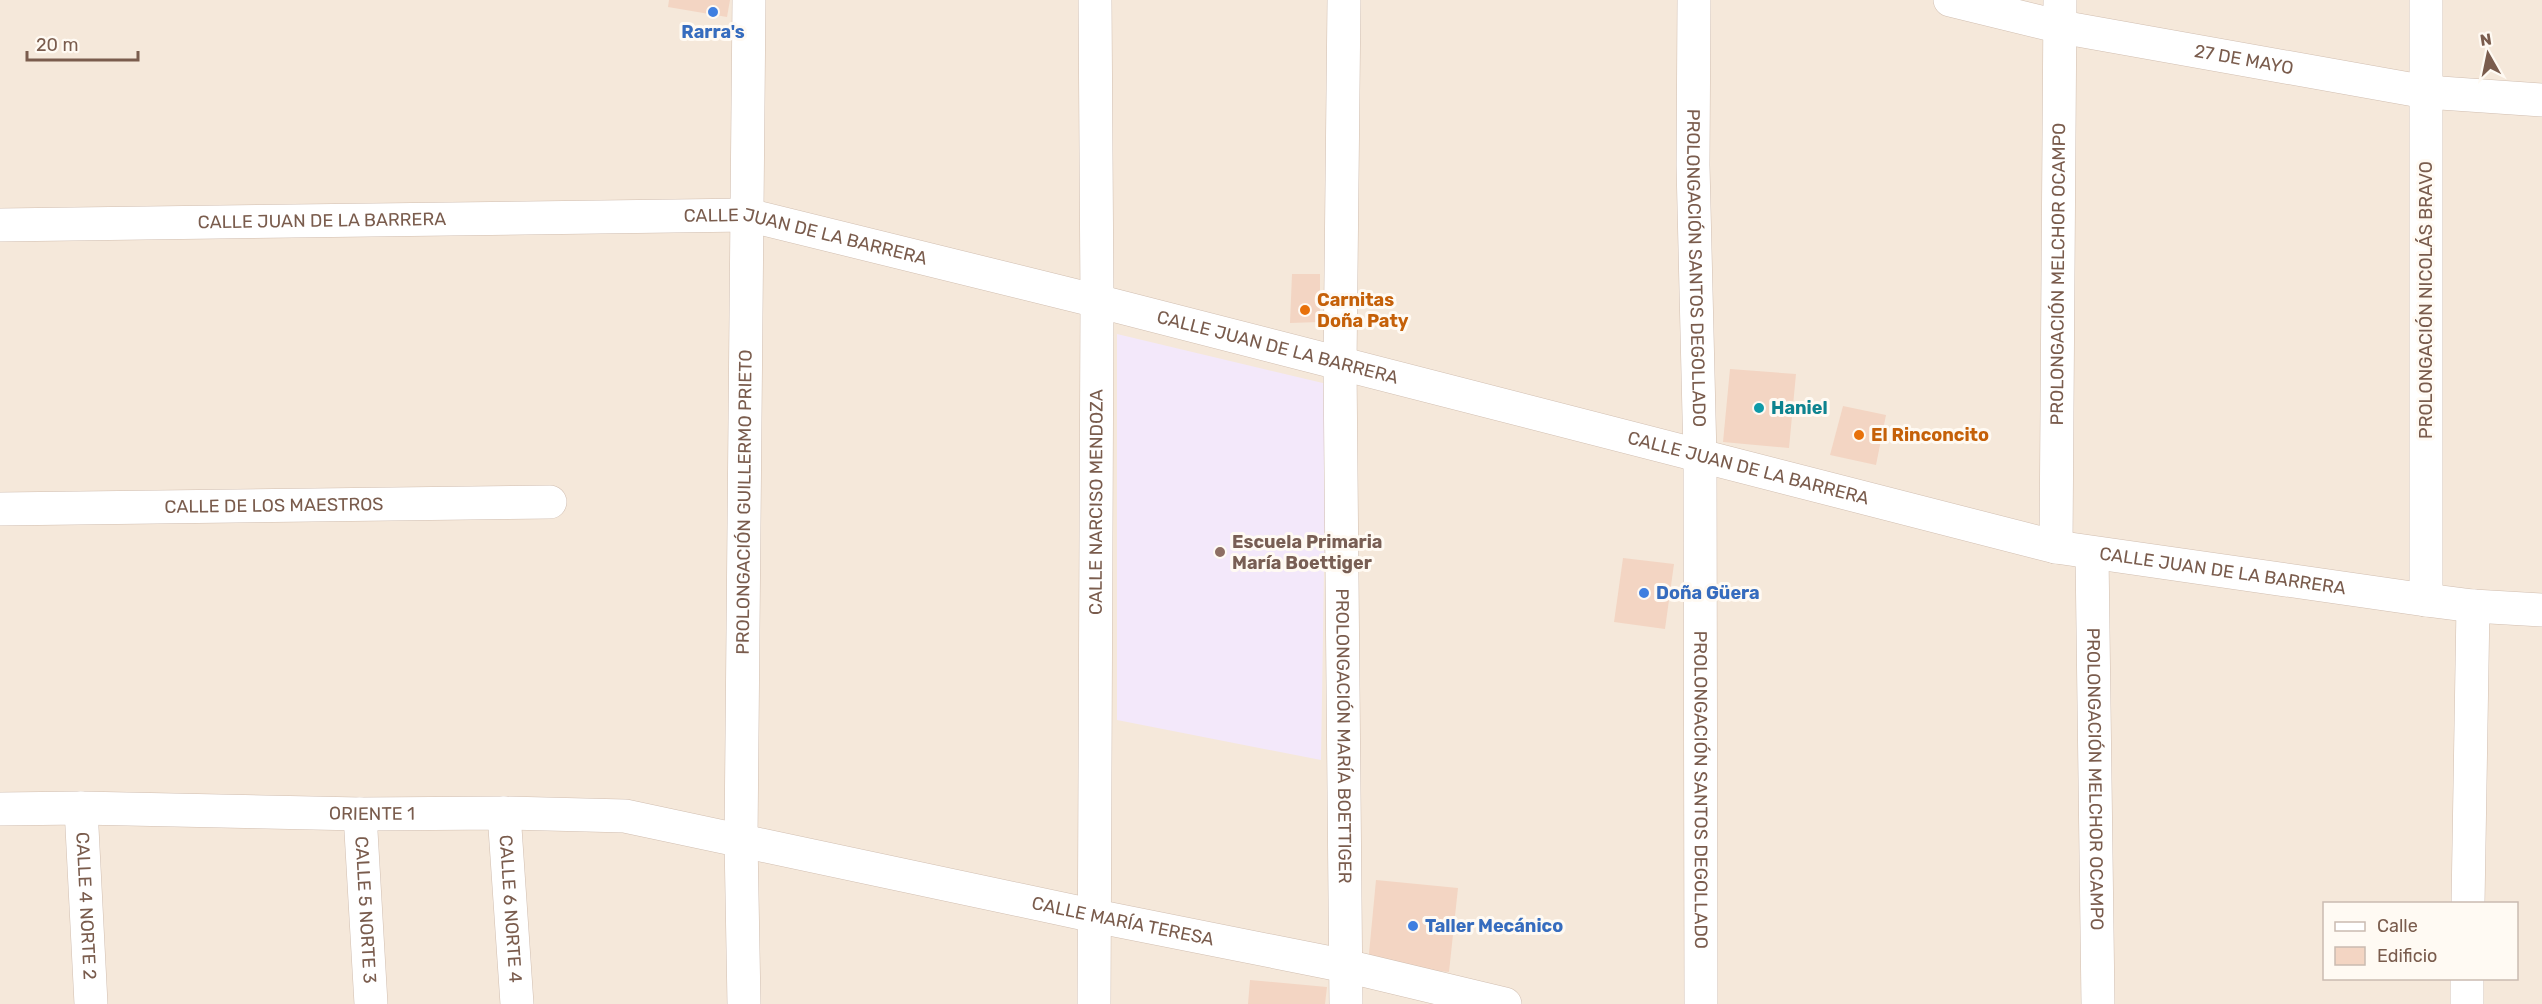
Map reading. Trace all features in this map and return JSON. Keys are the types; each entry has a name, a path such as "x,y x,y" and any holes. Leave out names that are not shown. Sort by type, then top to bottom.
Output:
{"street":[{"name":"PROLONGACIÓN GUILLERMO PRIETO","path":"744,1004 741,840 749,0"},
{"name":"CALLE NARCISO MENDOZA","path":"1094,1004 1098,301 1095,0"},
{"name":"PROLONGACIÓN MARÍA BOETTIGER","path":"1344,0 1340,365 1346,1004"},
{"name":"PROLONGACIÓN SANTOS DEGOLLADO","path":"1694,0 1693,165 1700,457 1701,1004"},
{"name":"27 DE MAYO","path":"1950,0 2061,13 2426,92 2542,100"},
{"name":"PROLONGACIÓN NICOLÁS BRAVO","path":"2426,0 2426,600"},
{"name":"PROLONGACIÓN MELCHOR OCAMPO","path":"2056,547 2061,13"},
{"name":"CALLE JUAN DE LA BARRERA","path":"0,225 748,215 1098,301 2056,547 2092,554 2426,600 2473,606 2542,610"},
{"name":"CALLE DE LOS MAESTROS","path":"0,509 550,502"},
{"name":"PROLONGACIÓN MELCHOR OCAMPO","path":"2092,554 2098,1004"},
{"path":"2468,902 2473,606"},
{"name":"ORIENTE 1","path":"0,809 81,808 360,814 504,813 625,816 741,840"},
{"name":"CALLE 4 NORTE 2","path":"81,808 91,1004"},
{"name":"CALLE 6 NORTE 4","path":"504,813 518,1004"},
{"name":"CALLE 5 NORTE 3","path":"360,814 371,1004"},
{"name":"CALLE MARÍA TERESA","path":"741,840 1095,916 1346,966 1505,1004"},
{"path":"2467,980 2467,1004"}],"shaded area":[{"path":"0,0 2542,0 2542,1004 0,1004"},
{"name":"Escuela Primaria María Boettiger","path":"1117,334 1327,384 1321,760 1117,720"}],"building":[{"name":"Rarra's","path":"669,0 730,0 727,17 668,7"},
{"name":"Carnitas Doña Paty","path":"1292,274 1320,274 1320,322 1290,323"},
{"name":"Haniel","path":"1730,369 1796,374 1789,448 1723,442"},
{"name":"El Rinconcito","path":"1843,406 1886,415 1876,465 1830,455"},
{"name":"Doña Güera","path":"1623,558 1674,564 1665,629 1614,622"},
{"name":"Taller Mecánico","path":"1376,880 1458,888 1449,972 1368,964"},
{"path":"1250,980 1327,987 1325,1004 1248,1004"}],"place":[{"name":"Rarra's","path":"713,12"},
{"name":"Carnitas Doña Paty","path":"1305,310"},
{"name":"Haniel","path":"1759,408"},
{"name":"El Rinconcito","path":"1859,435"},
{"name":"Escuela Primaria María Boettiger","path":"1220,552"},
{"name":"Doña Güera","path":"1644,593"},
{"name":"Taller Mecánico","path":"1413,926"}]}
